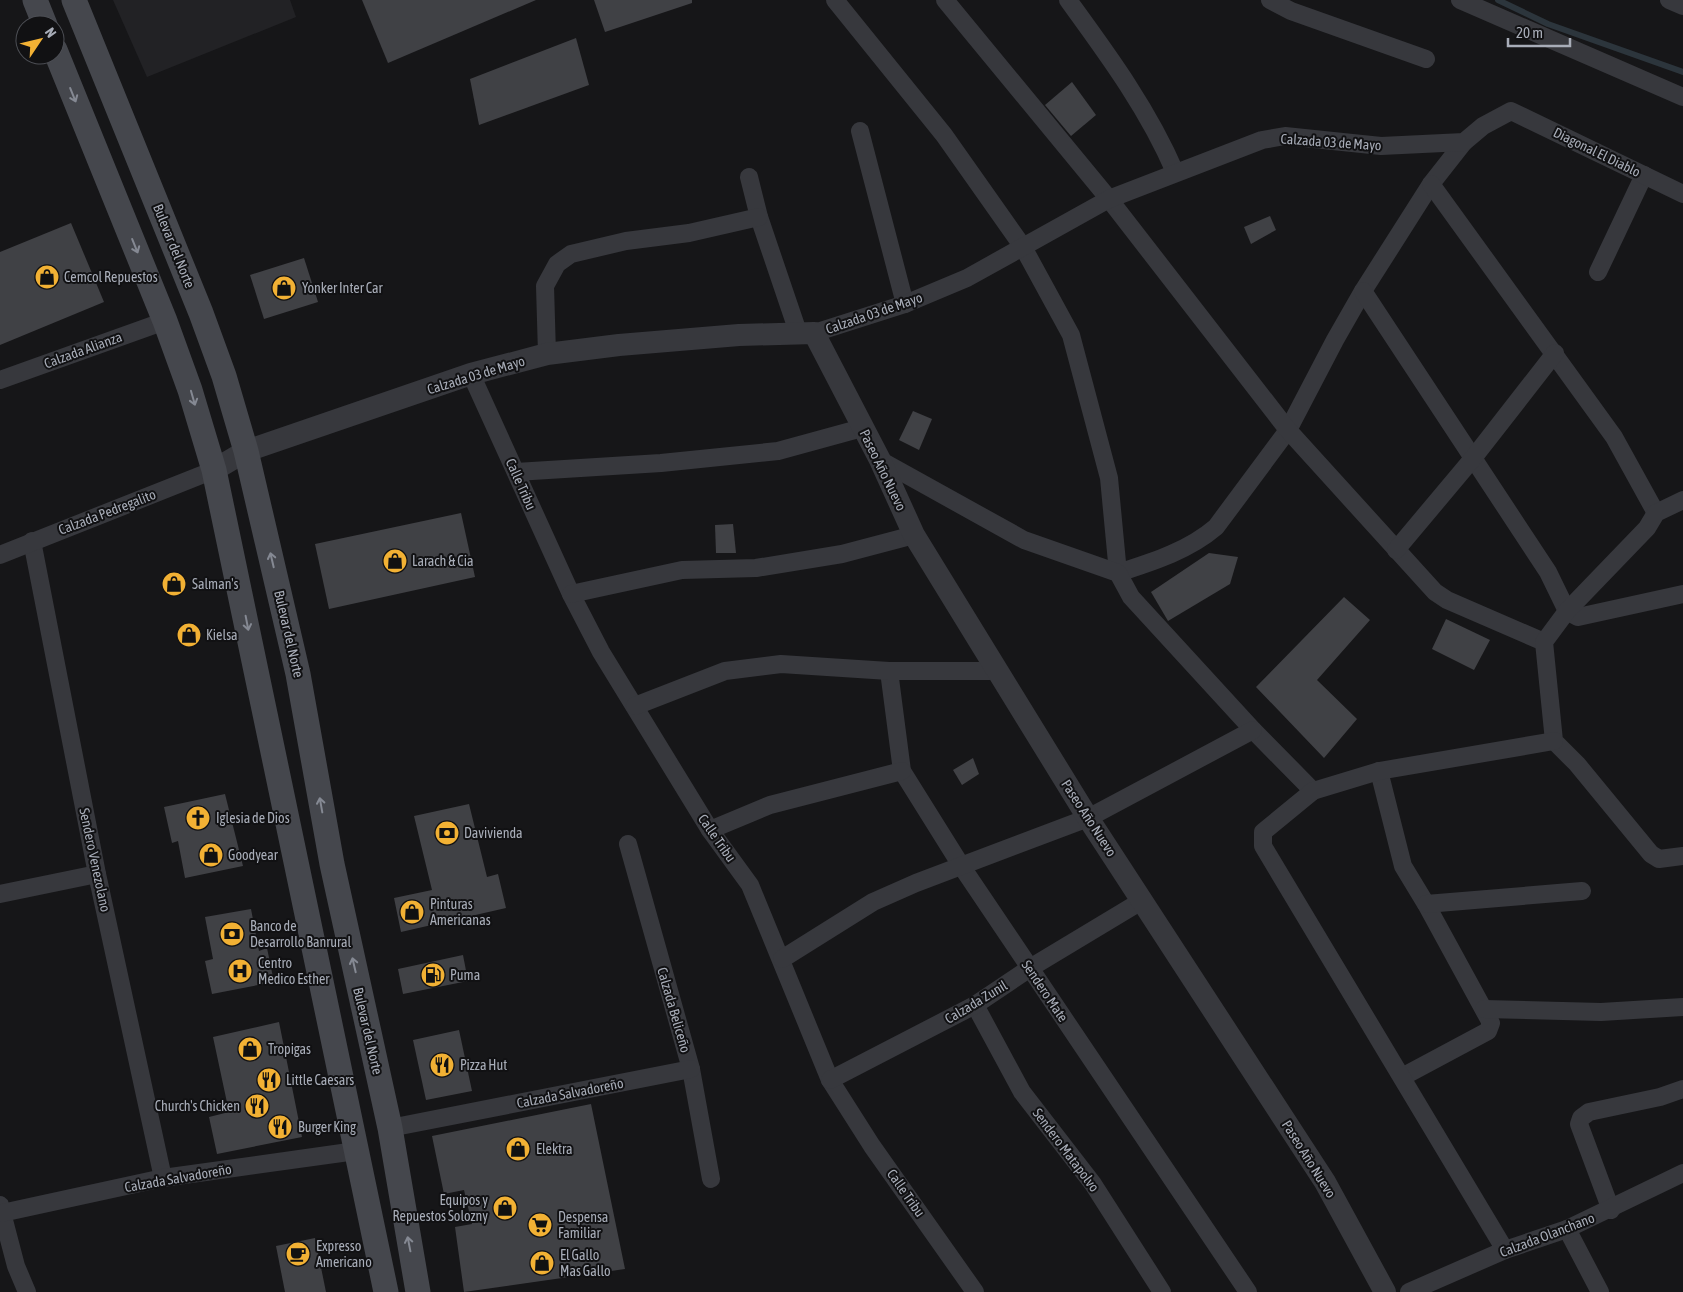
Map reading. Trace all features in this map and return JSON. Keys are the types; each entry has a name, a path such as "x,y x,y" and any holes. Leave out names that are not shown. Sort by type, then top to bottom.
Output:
{"main road":[{"path":"35,0 41,15"},
{"name":"Bulevar del Norte","path":"74,0 200,313 224,376 246,450 298,674 332,864 390,1128 418,1292"},
{"path":"61,65 165,321 190,390 214,470 386,1292"}],"street":[{"path":"835,0 944,135 1023,247 1071,335 1108,478 1118,573 1130,597 1253,730 1313,791"},
{"path":"945,0 1108,198 1288,430 1435,592 1447,600 1544,642"},
{"path":"1068,0 1117,66 1161,139 1175,172"},
{"path":"1270,0 1291,11 1426,59"},
{"path":"1460,0 1683,97"},
{"path":"1669,0 1683,6"},
{"name":"Diagonal El Diablo","path":"1464,142 1483,126 1510,111 1683,194"},
{"path":"860,131 905,304"},
{"name":"Calzada 03 de Mayo","path":"214,470 246,450 471,374 547,354 638,343 739,335 806,334 905,304 967,278 1108,198 1262,140 1285,136 1381,146 1464,142"},
{"path":"880,460 1024,540 1118,573 1160,559 1202,540 1216,527 1288,430 1363,291 1431,184 1464,142"},
{"path":"1598,272 1644,175"},
{"name":"Paseo Año Nuevo","path":"750,177 759,217 806,334 880,460 914,535 1088,818 1325,1182 1385,1292"},
{"path":"1431,184 1614,437 1656,513"},
{"path":"547,354 545,286 557,264 571,254 626,241 689,233 759,217"},
{"path":"1363,291 1548,572 1567,611 1578,617 1683,594"},
{"name":"Calzada Alianza","path":"0,380 165,321"},
{"path":"1396,550 1474,457 1555,353"},
{"name":"Calle Tribu","path":"471,374 571,594 600,652 710,830 750,885 782,959 830,1080 872,1146 975,1292"},
{"path":"516,472 661,463 778,451 862,428"},
{"name":"Calzada Pedregalito","path":"0,555 214,470"},
{"path":"1683,500 1656,513 1647,528 1567,611 1544,642 1554,741 1577,764 1651,854 1659,859 1683,856"},
{"path":"571,594 682,570 756,568 842,554 914,535"},
{"name":"Sendero Venezolano","path":"32,541 97,874 163,1178"},
{"path":"635,706 725,671 781,664 889,671 997,671"},
{"name":"Sendero Mate","path":"889,671 902,771 962,867 1248,1292"},
{"path":"782,959 873,902 916,883 1088,818 1253,730"},
{"path":"1505,1250 1263,846 1263,832 1313,791 1379,771 1554,741"},
{"path":"710,830 770,805 902,771"},
{"path":"1379,771 1403,866 1491,1023 1488,1031 1402,1076"},
{"name":"Calzada Beliceño","path":"628,844 691,1070 711,1179"},
{"path":"0,894 97,874"},
{"path":"1426,904 1582,891"},
{"name":"Calzada Zunil","path":"830,1080 975,1005 1030,968 1143,900"},
{"name":"Sendero Matapolvo","path":"975,1005 1022,1092 1093,1184 1162,1292"},
{"path":"1484,1010 1601,1012 1683,1007"},
{"name":"Calzada Salvadoreño","path":"390,1128 691,1070"},
{"path":"1611,1210 1579,1124 1581,1118 1589,1112 1660,1097 1683,1089"},
{"name":"Calzada Salvadoreño","path":"1,1209 163,1178 356,1151"},
{"name":"Calzada Olanchano","path":"1409,1292 1505,1250 1567,1229 1611,1210 1683,1173"},
{"path":"1,1209 16,1266 27,1292"},
{"path":"1567,1229 1600,1292"}],"shaded area":[{"path":"113,0 290,0 296,17 147,77"}],"building":[{"path":"362,0 536,0 388,63"},
{"path":"594,0 692,0 692,3 605,32"},
{"path":"576,38 589,85 479,125 470,79"},
{"path":"1072,82 1096,115 1071,136 1045,105"},
{"path":"1270,216 1276,230 1251,244 1244,227"},
{"name":"Cemcol Repuestos","path":"71,223 104,302 0,345 0,252"},
{"name":"Yonker Inter Car","path":"304,258 318,302 264,319 250,275"},
{"path":"913,411 932,419 919,450 899,440"},
{"name":"Larach & Cia","path":"461,513 475,577 329,609 315,544"},
{"path":"733,524 736,553 716,553 715,525"},
{"path":"1209,553 1238,557 1230,584 1168,621 1151,592"},
{"path":"1344,597 1370,620 1317,680 1357,719 1324,758 1256,687"},
{"path":"1446,619 1490,640 1474,670 1432,649"},
{"path":"973,758 979,774 962,785 953,770"},
{"path":"225,794 243,866 185,878 178,841 172,843 164,807"},
{"path":"469,804 487,877 498,874 506,908 401,932 394,898 432,890 414,816"},
{"path":"251,909 259,951 267,948 274,982 212,994 205,961 213,959 205,917"},
{"name":"Puma","path":"463,955 468,981 403,994 398,969"},
{"path":"279,1022 302,1137 217,1154 209,1117 229,1112 213,1037"},
{"name":"Pizza Hut","path":"459,1030 472,1091 426,1100 413,1040"},
{"path":"591,1104 625,1269 464,1292 455,1227 472,1224 464,1190 444,1194 432,1136"},
{"path":"315,1238 326,1292 285,1292 276,1246"}],"waterway":[{"path":"1498,0 1548,24 1683,72"}],"place":[{"name":"Cemcol Repuestos","path":"47,277"},
{"name":"Yonker Inter Car","path":"284,288"},
{"name":"Larach & Cia","path":"395,561"},
{"name":"Salman's","path":"174,584"},
{"name":"Kielsa","path":"189,635"},
{"name":"Iglesia de Dios","path":"198,818"},
{"name":"Davivienda","path":"447,833"},
{"name":"Goodyear","path":"211,855"},
{"name":"Pinturas Americanas","path":"412,912"},
{"name":"Banco de Desarrollo Banrural","path":"232,934"},
{"name":"Centro Medico Esther","path":"240,971"},
{"name":"Puma","path":"433,975"},
{"name":"Tropigas","path":"250,1049"},
{"name":"Pizza Hut","path":"442,1065"},
{"name":"Little Caesars","path":"269,1080"},
{"name":"Church's Chicken","path":"257,1106"},
{"name":"Burger King","path":"280,1127"},
{"name":"Elektra","path":"518,1149"},
{"name":"Equipos y Repuestos Solozny","path":"505,1208"},
{"name":"Despensa Familiar","path":"540,1225"},
{"name":"Expresso Americano","path":"298,1254"},
{"name":"El Gallo Mas Gallo","path":"542,1263"}]}
